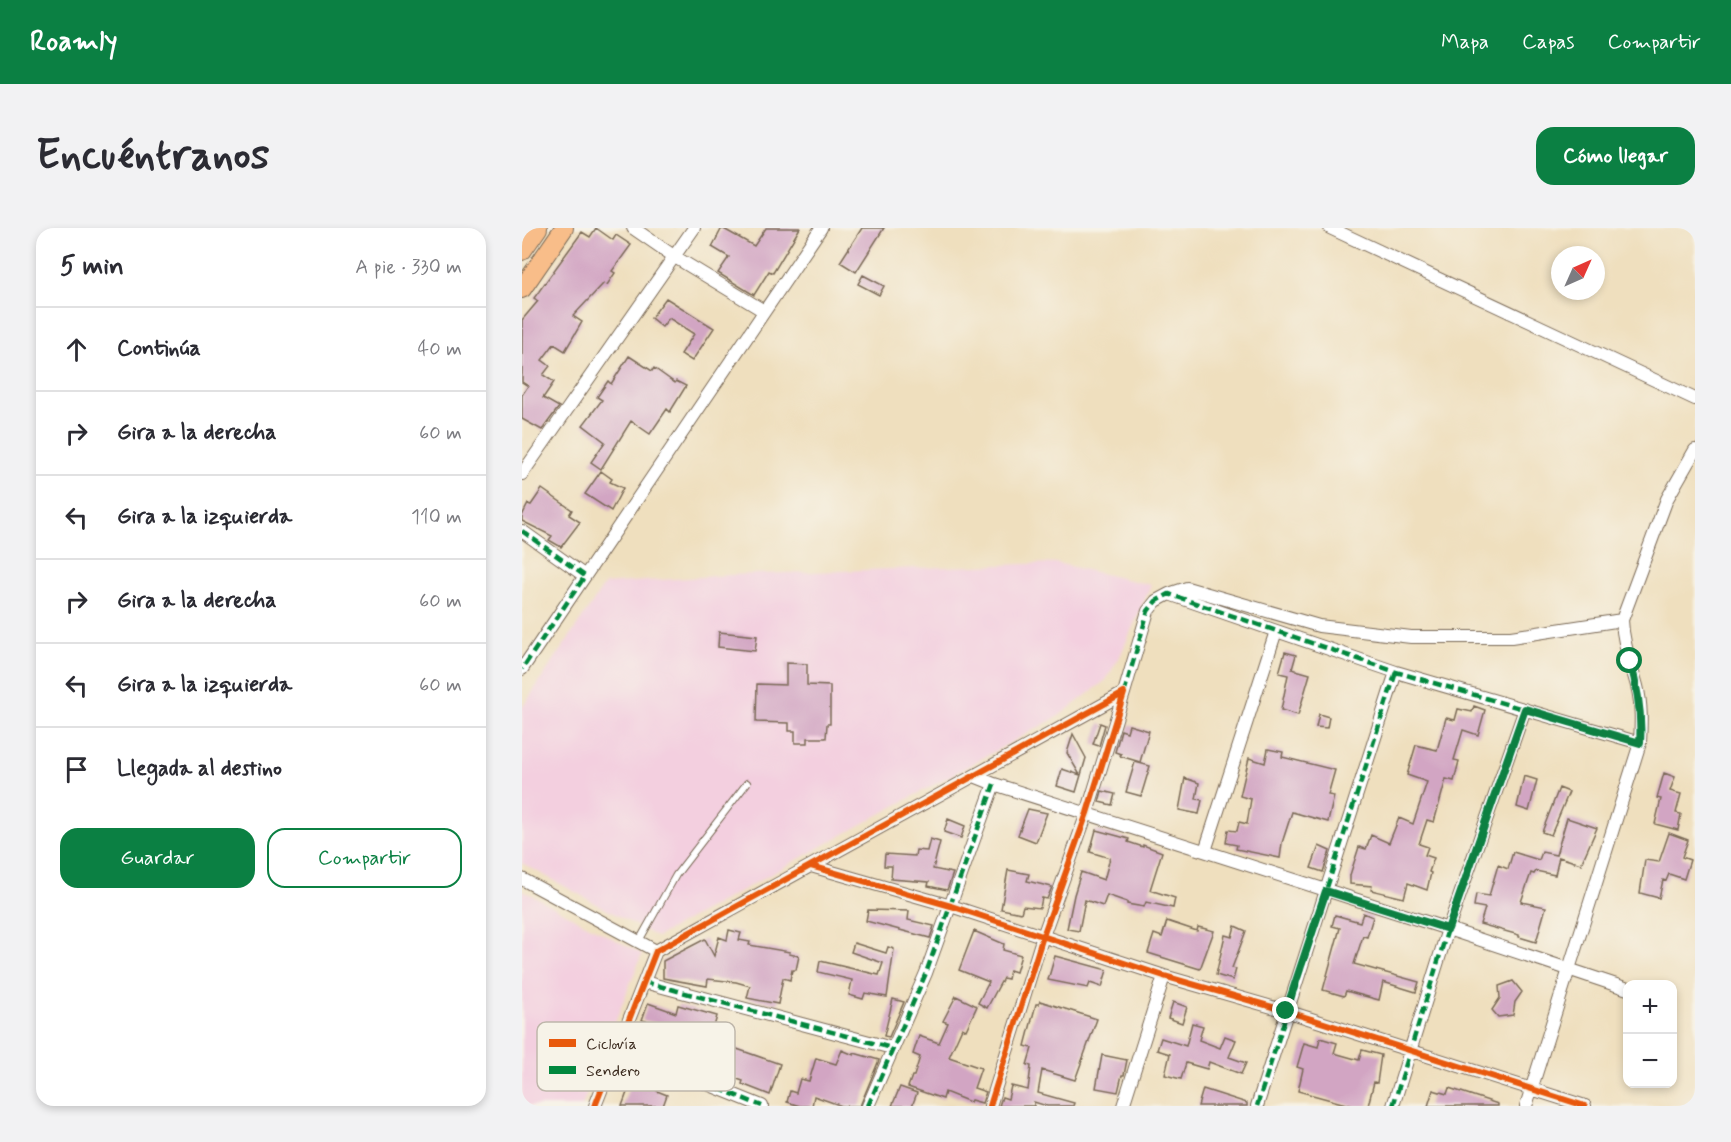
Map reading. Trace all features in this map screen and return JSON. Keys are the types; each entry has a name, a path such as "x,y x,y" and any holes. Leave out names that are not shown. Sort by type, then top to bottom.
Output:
{"main road":[{"path":"522,250 538,228"},
{"path":"522,289 564,228"}],"street":[{"path":"633,228 675,257 764,311"},
{"path":"522,474 694,228"},
{"path":"522,669 821,228"},
{"path":"1330,228 1695,399"},
{"path":"1526,1106 1640,743 1642,717 1638,688 1623,641 1623,620 1667,499 1695,450"},
{"path":"522,531 585,576"},
{"path":"990,1106 1043,936 1087,813 1148,611 1156,601 1187,588 1319,626 1412,637 1511,637 1623,620"},
{"path":"1169,594 1396,672 1640,743"},
{"path":"1205,851 1276,631"},
{"path":"1257,1106 1396,672"},
{"path":"628,1022 656,951 1124,693"},
{"path":"1393,1106 1448,929 1525,709"},
{"path":"974,776 1623,987"},
{"path":"868,1106 926,973 994,784"},
{"path":"811,866 951,906 1585,1106"},
{"path":"522,879 656,951"},
{"path":"1123,1106 1164,975"},
{"path":"644,982 892,1048"},
{"path":"595,1106 601,1091"},
{"path":"725,1091 762,1106"}],"lane":[{"path":"639,942 676,875 747,783"}],"shaded area":[{"path":"1056,563 1151,585 1121,654 1106,680 1059,716 657,937 522,863 522,708 605,584 730,575"},
{"path":"522,890 642,954 615,1022 537,1022 537,1091 588,1091 582,1106 522,1106"}],"building":[{"path":"596,228 613,240 616,235 631,245 612,271 615,273 607,285 604,283 573,316 582,322 565,351 554,344 542,360 550,366 543,375 554,382 543,398 559,407 542,430 522,419 522,395 528,386 522,382 522,320 538,301 534,298 582,232 590,237"},
{"path":"722,228 754,246 766,228 800,228 773,273 769,271 754,295 718,273 729,257 712,247"},
{"path":"862,228 884,228 856,272 840,262"},
{"path":"863,275 884,286 879,295 858,284"},
{"path":"666,298 714,328 692,361 681,354 694,334 669,318 662,327 651,318"},
{"path":"629,356 652,371 654,368 675,383 676,381 686,386 670,412 667,409 650,434 631,421 601,469 591,462 605,442 583,425 602,400 597,397 608,381 611,384"},
{"path":"601,471 612,479 610,482 623,488 611,511 585,494"},
{"path":"542,489 572,510 569,515 580,522 561,547 549,540 552,536 522,521 528,504 531,505"},
{"path":"719,632 757,636 755,651 718,647"},
{"path":"1285,652 1296,655 1292,669 1310,674 1298,715 1281,710 1288,675 1279,673"},
{"path":"786,663 807,664 807,685 830,686 830,724 827,724 826,738 808,738 808,743 795,743 795,731 789,731 789,723 756,722 757,684 786,685"},
{"path":"1474,706 1485,710 1478,735 1463,730 1454,760 1459,761 1454,781 1446,779 1434,822 1427,820 1419,844 1428,847 1425,855 1434,858 1429,872 1431,873 1427,890 1408,883 1404,898 1371,890 1372,886 1350,884 1350,875 1359,847 1366,849 1371,835 1389,843 1399,818 1413,824 1427,782 1407,775 1416,745 1437,750 1446,718 1455,720 1458,709 1472,712"},
{"path":"1319,714 1329,717 1327,728 1316,727"},
{"path":"1100,723 1105,725 1099,746 1093,744"},
{"path":"1129,725 1149,731 1140,762 1120,756 1121,754 1115,752 1121,730 1127,732"},
{"path":"1073,734 1086,758 1076,792 1057,786 1062,769 1080,775 1067,753"},
{"path":"1268,749 1283,752 1282,757 1335,770 1328,795 1334,796 1328,822 1292,812 1282,843 1280,858 1236,849 1237,845 1226,843 1228,830 1237,831 1239,822 1247,824 1251,799 1240,796 1249,758 1265,763"},
{"path":"1135,762 1150,766 1141,796 1126,792"},
{"path":"1664,773 1675,777 1670,791 1681,794 1676,813 1681,814 1678,830 1655,824 1661,799 1657,798"},
{"path":"1524,776 1537,780 1529,811 1517,807"},
{"path":"1185,778 1199,783 1196,799 1202,800 1199,814 1179,810"},
{"path":"1559,788 1569,792 1551,835 1542,832"},
{"path":"1102,791 1115,794 1112,805 1099,802"},
{"path":"1028,809 1047,813 1036,842 1018,835"},
{"path":"1567,818 1597,828 1581,864 1559,857 1555,875 1536,871 1534,874 1531,873 1521,902 1546,907 1536,942 1480,924 1485,908 1474,906 1476,894 1489,896 1498,865 1508,869 1513,852 1539,860 1542,852 1556,855"},
{"path":"948,819 965,826 961,838 944,832"},
{"path":"1096,830 1129,839 1128,842 1162,852 1150,890 1175,898 1173,908 1146,902 1144,907 1127,904 1127,902 1107,895 1103,906 1085,900 1079,931 1067,929 1081,872 1104,880 1110,858 1090,852"},
{"path":"1669,833 1688,840 1682,857 1690,860 1684,879 1669,874 1666,881 1663,880 1659,898 1640,893 1645,860 1659,862"},
{"path":"930,839 940,842 933,869 953,873 947,890 928,886 929,882 891,879 892,866 884,866 885,854 915,856 916,850 927,851"},
{"path":"1319,846 1330,851 1323,872 1311,868"},
{"path":"1008,870 1029,874 1027,881 1052,887 1047,899 1042,898 1040,908 1023,906 1021,913 1001,909"},
{"path":"868,910 909,911 908,920 934,926 930,938 866,921"},
{"path":"1363,913 1373,917 1367,937 1363,936 1354,964 1419,982 1416,992 1383,982 1379,1000 1346,991 1344,996 1323,990 1340,928 1332,926 1335,915 1360,922"},
{"path":"1167,921 1197,931 1198,927 1214,931 1200,969 1148,953 1154,934 1162,937"},
{"path":"1235,926 1246,931 1232,968 1236,969 1233,980 1216,975 1225,935 1232,937"},
{"path":"729,930 741,933 739,940 750,942 749,945 790,952 789,954 799,956 796,970 792,970 790,980 783,978 778,1004 747,998 750,986 736,982 708,979 707,986 663,978 663,961 705,939 714,956 719,937 727,940"},
{"path":"974,931 1004,944 1003,950 1021,955 1016,972 1010,970 1008,979 1003,978 987,1008 978,1003 989,982 959,970"},
{"path":"854,943 886,953 888,947 894,949 887,997 865,993 863,999 849,995 852,980 818,972 820,961 879,975 883,963 851,952"},
{"path":"1055,956 1107,970 1102,987 1090,983 1088,988 1048,980"},
{"path":"1513,981 1522,992 1515,1002 1513,1015 1498,1017 1492,1010 1500,998 1499,986"},
{"path":"956,996 977,1006 966,1030 962,1028 949,1057 981,1068 974,1088 986,1092 982,1103 971,1100 970,1102 945,1092 943,1099 908,1087 920,1057 913,1054 919,1036 939,1043 948,1023 943,1021"},
{"path":"893,999 904,1002 889,1037 884,1036"},
{"path":"1040,1001 1097,1019 1075,1080 1042,1070 1038,1093 1074,1103 1073,1106 1047,1106 1034,1102 1034,1106 999,1106 1002,1097 1008,1099 1011,1086 1028,1090 1031,1066 1027,1065 1032,1048 1025,1046 1036,1004"},
{"path":"1173,1002 1187,1007 1182,1023 1168,1018"},
{"path":"648,1003 676,1013 678,1005 717,1016 715,1022 642,1020"},
{"path":"1192,1023 1203,1026 1199,1040 1220,1048 1225,1036 1236,1040 1229,1057 1246,1063 1241,1074 1209,1062 1207,1069 1186,1063 1181,1079 1165,1075 1170,1054 1157,1050 1161,1038 1186,1046"},
{"path":"1320,1038 1337,1043 1334,1053 1359,1060 1362,1050 1381,1055 1377,1083 1374,1082 1368,1106 1353,1106 1298,1091 1303,1069 1297,1067 1304,1043 1318,1047"},
{"path":"735,1048 780,1064 770,1095 742,1084 743,1081 735,1078"},
{"path":"842,1050 879,1060 860,1106 842,1106 814,1096 812,1106 800,1106 787,1102 790,1091 796,1093 800,1079 809,1081 816,1058 836,1064"},
{"path":"1102,1055 1127,1060 1118,1092 1096,1088"},
{"path":"900,1087 917,1093 912,1106 892,1106"},
{"path":"1449,1088 1498,1104 1498,1106 1428,1106 1433,1090 1447,1094"},
{"path":"1203,1089 1247,1103 1247,1106 1198,1106"},
{"path":"628,1091 657,1091 667,1095 663,1106 622,1106"}],"marked path":[{"path":"522,531 585,576 522,669"},
{"path":"1124,693 1148,611 1156,601 1169,594 1396,672 1640,743"},
{"path":"1257,1106 1396,672"},
{"path":"1393,1106 1448,929 1525,709"},
{"path":"868,1106 926,973 994,784"},
{"path":"644,982 892,1048"},
{"path":"725,1091 762,1106"}],"cycle path":[{"path":"628,1022 656,951 1124,693 1087,813 1043,936 990,1106"},
{"path":"811,866 951,906 1164,976 1286,1011 1585,1106"},
{"path":"595,1106 601,1091"}],"route":[{"path":"1286,1011 1326,891 1448,929 1525,709 1640,743 1642,717 1638,688 1630,661"}]}
